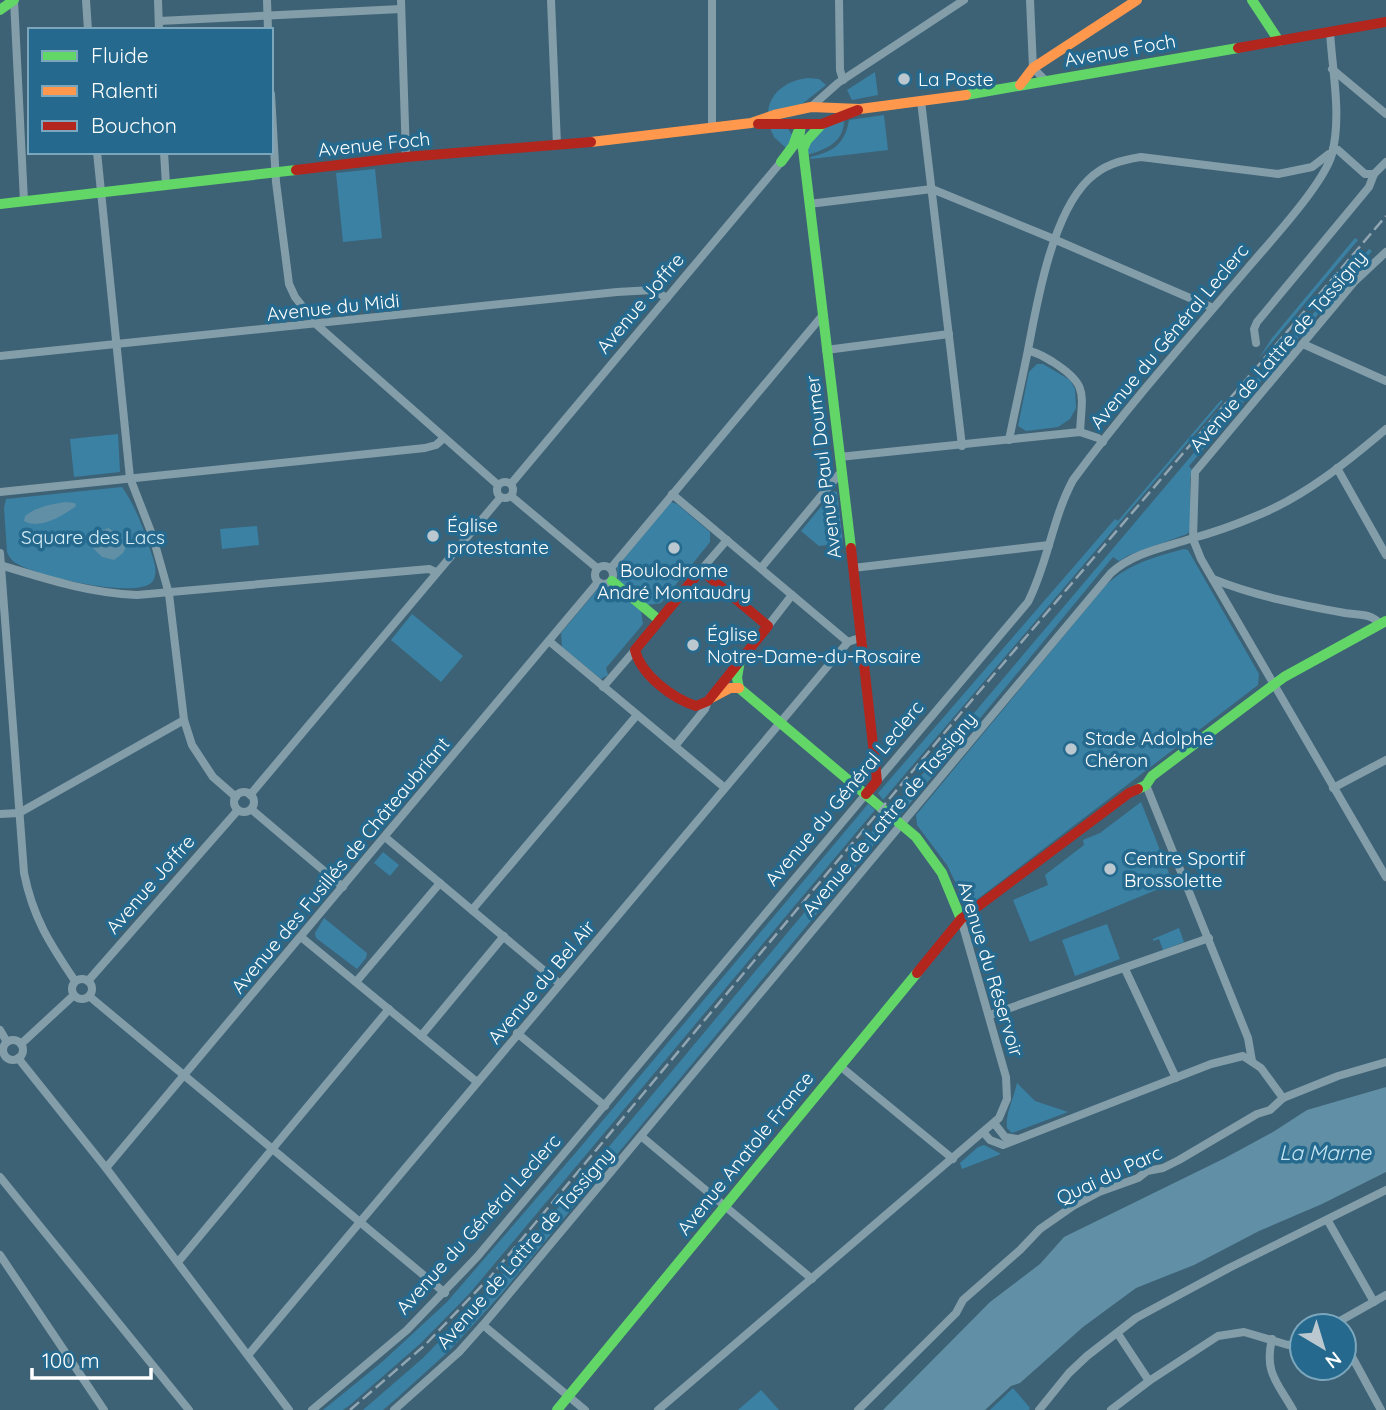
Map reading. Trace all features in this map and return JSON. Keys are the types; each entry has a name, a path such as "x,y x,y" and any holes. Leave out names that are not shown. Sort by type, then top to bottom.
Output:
{"street":[{"path":"0,10 14,0"},
{"path":"14,0 24,201"},
{"path":"86,0 88,28"},
{"path":"158,0 159,25 401,5 406,157"},
{"path":"267,0 268,28"},
{"path":"551,0 557,145"},
{"path":"712,0 712,128"},
{"path":"781,162 803,154 807,140 835,113 833,94 841,81 839,0"},
{"path":"781,162 793,146 803,116 810,107 841,81 964,0"},
{"path":"1030,0 1033,68 1046,81"},
{"path":"1020,85 1033,68 1137,0"},
{"path":"1252,0 1279,41"},
{"name":"Avenue Foch","path":"751,123 810,107 860,109 921,101 1386,22"},
{"path":"1009,440 1039,291 1055,239 1081,188 1103,168 1121,160 1141,157 1278,174 1317,165 1333,149 1335,107 1330,31"},
{"path":"1332,69 1386,114"},
{"path":"921,101 962,446"},
{"name":"Avenue Foch","path":"0,204 406,157 557,145 751,123 801,125 827,122 860,109"},
{"path":"273,125 289,284 295,297 317,325 498,485"},
{"name":"Avenue Paul Doumer","path":"801,125 799,139 862,637 877,782"},
{"path":"1333,149 1369,174"},
{"name":"Avenue du Général Leclerc","path":"312,1410 368,1365 445,1293 1028,602 1044,567 1062,499 1073,480 1282,228 1317,181 1330,160 1333,149"},
{"path":"97,154 130,478 153,537 169,594 184,720 192,745 203,766 236,797"},
{"path":"164,154 166,185"},
{"name":"Avenue Joffre","path":"511,484 781,162"},
{"path":"1369,174 1386,162"},
{"path":"1303,170 1312,171 1317,181"},
{"path":"1256,344 1254,329 1257,323 1369,187 1369,174"},
{"path":"809,204 932,189 1213,308"},
{"name":"Avenue de Lattre de Tassigny","path":"394,1410 459,1352 483,1325 1111,573 1129,559 1193,539 1195,472 1355,281 1386,252"},
{"name":"Avenue du Midi","path":"0,356 617,292 653,290 667,298"},
{"path":"611,568 822,316"},
{"path":"826,350 949,334"},
{"path":"1303,344 1386,381"},
{"path":"1028,351 1036,352 1071,374 1078,382 1082,392 1080,432"},
{"path":"1386,429 1337,468 1275,507 1193,539 1213,579 1386,877"},
{"path":"839,457 1080,432 1103,442"},
{"path":"0,492 425,448 436,445 444,438"},
{"path":"1337,468 1386,555"},
{"path":"761,568 841,472"},
{"path":"498,485 506,482 511,484 513,490 511,496 500,498"},
{"path":"498,485 496,490 500,498"},
{"path":"672,494 848,642 862,637"},
{"path":"511,496 597,568"},
{"path":"250,795 500,498"},
{"path":"603,687 727,540"},
{"path":"853,568 1049,545"},
{"path":"0,553 24,873 29,900 39,926 75,981"},
{"path":"0,565 72,588 105,594 169,594 429,569 436,572"},
{"path":"605,565 611,568 614,573 612,581 607,584 598,582 595,577 597,568 605,565"},
{"path":"701,570 768,626"},
{"path":"1213,579 1236,588 1306,606 1370,616 1383,623"},
{"path":"612,581 659,620"},
{"name":"Avenue des Fusillés de Châteaubriant","path":"106,1168 598,582"},
{"path":"675,746 740,659 793,595"},
{"name":"Avenue Anatole France","path":"557,1410 961,919 1129,793 1146,785 1152,776 1273,684 1383,623"},
{"path":"550,640 725,788"},
{"name":"Avenue du Bel Air","path":"249,1354 848,642"},
{"path":"635,650 636,659 642,666 687,703 696,706 730,688 739,688 737,678 740,659"},
{"name":"Avenue du Réservoir","path":"658,1410 984,1133 994,1124 1007,1099 1008,1087 990,1015 961,919 942,873 916,837 901,823 739,688"},
{"path":"472,910 638,715"},
{"path":"0,814 19,813 184,720"},
{"path":"1333,788 1386,760"},
{"path":"1146,785 1248,1038 1252,1060"},
{"path":"244,793 250,795 253,800 251,809 244,812 238,810 234,802 236,797 244,793"},
{"path":"251,809 343,887"},
{"name":"Avenue Joffre","path":"88,981 238,810"},
{"path":"385,837 560,984"},
{"path":"356,982 440,883"},
{"path":"421,1036 504,936"},
{"path":"302,937 477,1082"},
{"path":"990,1015 1209,939"},
{"path":"1125,969 1176,1078"},
{"path":"75,981 88,981 91,990 89,996 81,999 74,995 72,988 75,981"},
{"path":"21,1044 74,995"},
{"path":"89,996 445,1293"},
{"path":"178,1262 389,1009"},
{"path":"0,1030 7,1042"},
{"path":"517,1033 605,1106"},
{"path":"13,1040 21,1044 23,1051 18,1058 3,1057 7,1042 13,1040"},
{"path":"984,1133 990,1140 1003,1145 1020,1140 1211,1064 1243,1056 1262,1068 1283,1098"},
{"path":"18,1058 106,1168 289,1410"},
{"name":"Quai du Parc","path":"858,1410 956,1313 963,1300 1051,1220 1099,1192 1179,1160 1256,1114 1270,1110 1283,1098 1338,1076 1386,1062"},
{"path":"840,1066 953,1158"},
{"path":"994,1124 1005,1137 1020,1140"},
{"path":"641,1136 812,1279"},
{"path":"0,1177 189,1410"},
{"path":"1039,1410 1069,1373 1103,1342 1118,1334 1136,1318 1302,1230 1328,1221 1386,1190"},
{"path":"1328,1221 1374,1302"},
{"path":"0,1255 104,1410"},
{"path":"1356,1312 1386,1295"},
{"path":"483,1325 586,1410"},
{"path":"1111,1410 1217,1336 1244,1332 1288,1345"},
{"path":"1118,1334 1149,1381"},
{"path":"1272,1339 1268,1362 1271,1373 1293,1410"},
{"path":"1358,1368 1381,1410"}],"green space":[{"path":"875,72 878,95 852,100 847,90"},
{"path":"819,79 826,85 802,104 768,112 772,98 782,88 794,81"},
{"path":"884,115 888,150 811,159 810,157 837,146 849,120"},
{"path":"844,118 844,126 838,139 828,147 807,155 809,140"},
{"path":"770,128 788,129 793,136 787,149 774,137"},
{"path":"375,169 382,238 343,242 336,173"},
{"path":"1355,238 1358,240 1259,358 1272,338"},
{"path":"1369,249 1372,251 1189,466 1193,471 1190,478 1190,531 1119,561 1113,557 902,813 893,809 1306,320 1308,322"},
{"path":"1037,364 1043,364 1070,380 1075,389 1076,408 1070,419 1058,427 1026,431 1018,426 1029,372"},
{"path":"1221,400 1223,401 883,800 878,793"},
{"path":"118,434 120,472 74,477 70,439"},
{"name":"Square des Lacs","path":"122,487 138,515 153,559 155,574 152,582 142,587 126,588 60,579 23,567 13,561 7,552 4,508 6,499"},
{"path":"834,491 837,492 843,543 819,546 801,531"},
{"path":"671,502 710,532 710,542 661,603 647,605 618,580 617,567"},
{"path":"257,526 259,545 222,549 220,529"},
{"name":"Stade Adolphe Chéron","path":"1184,549 1188,550 1259,674 1258,685 971,904 965,902 947,865 917,825 916,815 1105,586 1132,567"},
{"path":"611,587 641,611 643,624 606,668 608,675 601,679 562,647 561,633 597,590"},
{"path":"412,614 463,656 441,682 391,640"},
{"name":"Centre Sportif Brossolette","path":"1141,802 1173,883 1030,942 1013,900 1048,885 1045,875 1084,845 1083,840 1100,833"},
{"path":"868,804 875,810 470,1293 421,1343 350,1405 343,1410 323,1410 382,1362 447,1302"},
{"path":"884,817 892,823 502,1293 451,1349 383,1410 363,1410 423,1358 491,1288"},
{"path":"383,852 399,865 390,876 374,863"},
{"path":"324,918 367,953 357,969 316,938 315,933"},
{"path":"1107,924 1120,959 1075,976 1062,940"},
{"path":"1179,928 1184,942 1163,950 1159,939 1153,941 1153,939"},
{"path":"1017,1083 1035,1101 1068,1112 1012,1133 1007,1128 1008,1112"},
{"path":"984,1145 1001,1154 962,1169 960,1163"},
{"path":"1013,1388 1029,1410 990,1410"},
{"path":"761,1390 779,1410 738,1410"}],"water":[{"path":"66,502 75,503 76,506 58,518 37,524 24,521 25,516 34,510"},
{"path":"108,528 115,532 116,537 126,547 114,560 102,557 93,548 94,542 102,537 103,530"},
{"name":"La Marne","path":"1386,1087 1386,1172 1259,1231 1194,1265 1136,1288 1083,1327 985,1410 883,1410 990,1302 1040,1264 1064,1237 1225,1158 1307,1110"}],"railway":[{"path":"350,1410 425,1345 491,1276 966,707 1386,216"}],"traffic: fast":[{"path":"0,10 14,0"},
{"path":"1252,0 1279,41"},
{"path":"966,95 1238,48"},
{"path":"803,149 807,140 822,124"},
{"path":"801,125 799,139 803,149 851,548"},
{"path":"781,162 793,146 798,132"},
{"path":"0,204 296,170"},
{"path":"612,581 659,620"},
{"path":"1138,789 1284,677 1386,621"},
{"path":"740,660 737,678 739,688 916,837 942,873 961,919"},
{"path":"557,1410 917,973"}],"traffic: slow":[{"path":"1020,85 1033,68 1137,0"},
{"path":"591,142 751,123 811,107 860,109 966,95"},
{"path":"711,698 730,688 739,688"}],"traffic: jam":[{"path":"1238,48 1386,22"},
{"path":"758,124 822,124 858,110"},
{"path":"296,170 406,157 591,142"},
{"path":"851,548 877,781 866,794"},
{"path":"701,570 768,626 708,701 696,706 677,697 651,677 635,650 701,570"},
{"path":"917,973 961,919 1129,793 1138,789"}],"place":[{"name":"La Poste","path":"904,79"},
{"name":"Église protestante","path":"433,536"},
{"name":"Boulodrome André Montaudry","path":"674,548"},
{"name":"Église Notre-Dame-du-Rosaire","path":"693,645"},
{"name":"Stade Adolphe Chéron","path":"1071,749"},
{"name":"Centre Sportif Brossolette","path":"1110,869"}]}
